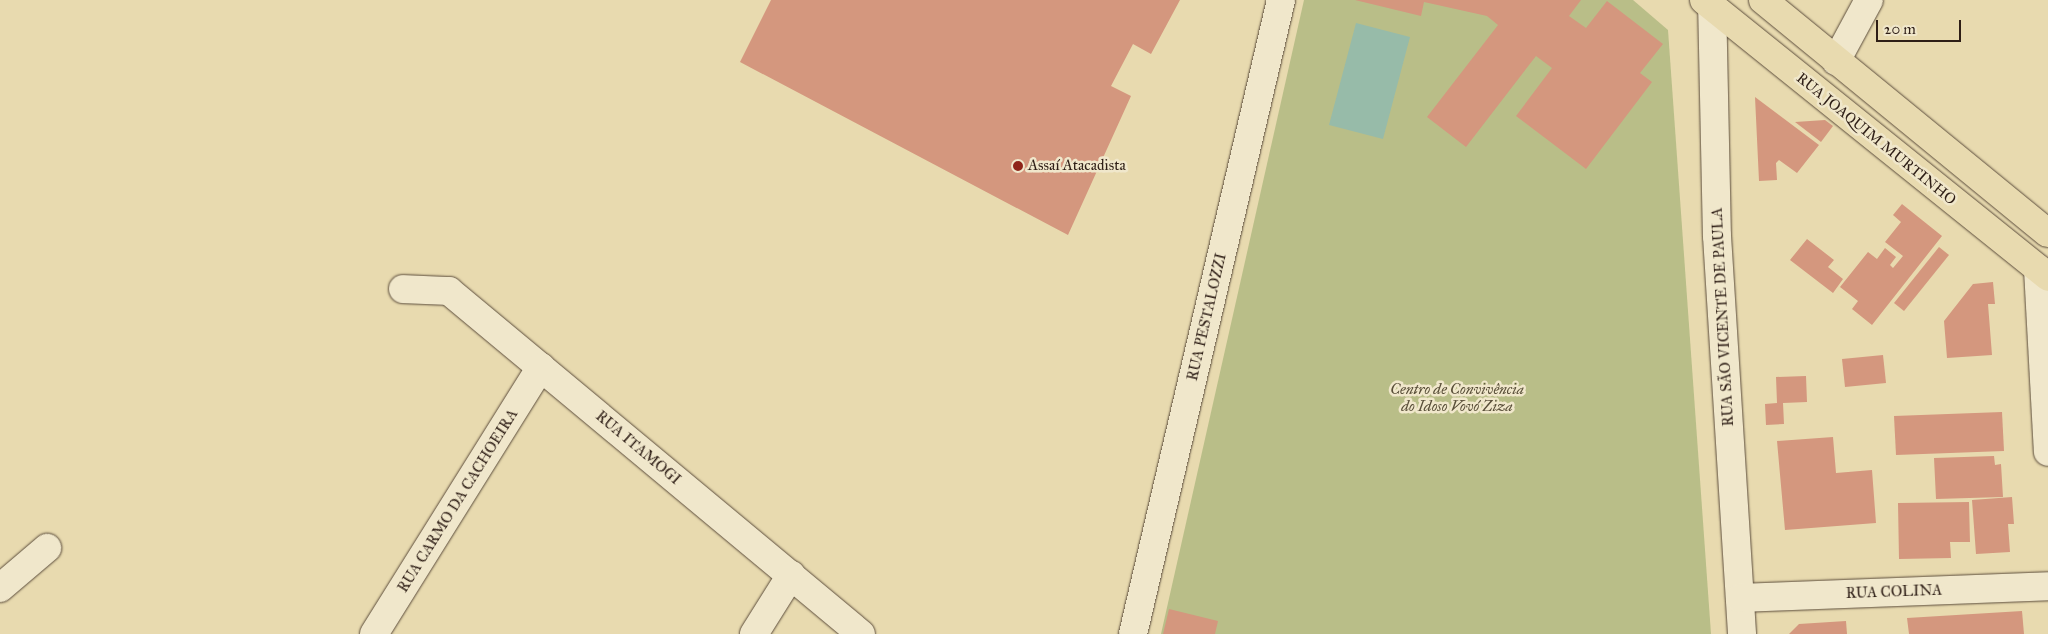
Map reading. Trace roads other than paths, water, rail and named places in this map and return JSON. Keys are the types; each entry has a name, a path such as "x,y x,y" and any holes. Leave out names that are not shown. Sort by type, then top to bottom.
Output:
{"main road":[{"path":"1763,0 2048,233"},
{"name":"RUA JOAQUIM MURTINHO","path":"1710,2 2043,273"}],"street":[{"name":"RUA PESTALOZZI","path":"1133,634 1281,0"},
{"path":"1836,61 1869,0"},
{"name":"RUA SÃO VICENTE DE PAULA","path":"1710,2 1717,236 1742,634"},
{"path":"2043,273 2048,452"},
{"name":"RUA ITAMOGI","path":"403,289 449,291 861,634"},
{"name":"RUA CARMO DA CACHOEIRA","path":"374,634 541,368"},
{"path":"0,588 47,548"},
{"path":"754,634 791,575"},
{"name":"RUA COLINA","path":"1740,598 2048,586"}],"place":[{"name":"Assaí Atacadista","path":"1018,166"}],"park label":[{"name":"Centro de Convivência do Idoso Vovó Ziza","path":"1457,398"}]}
